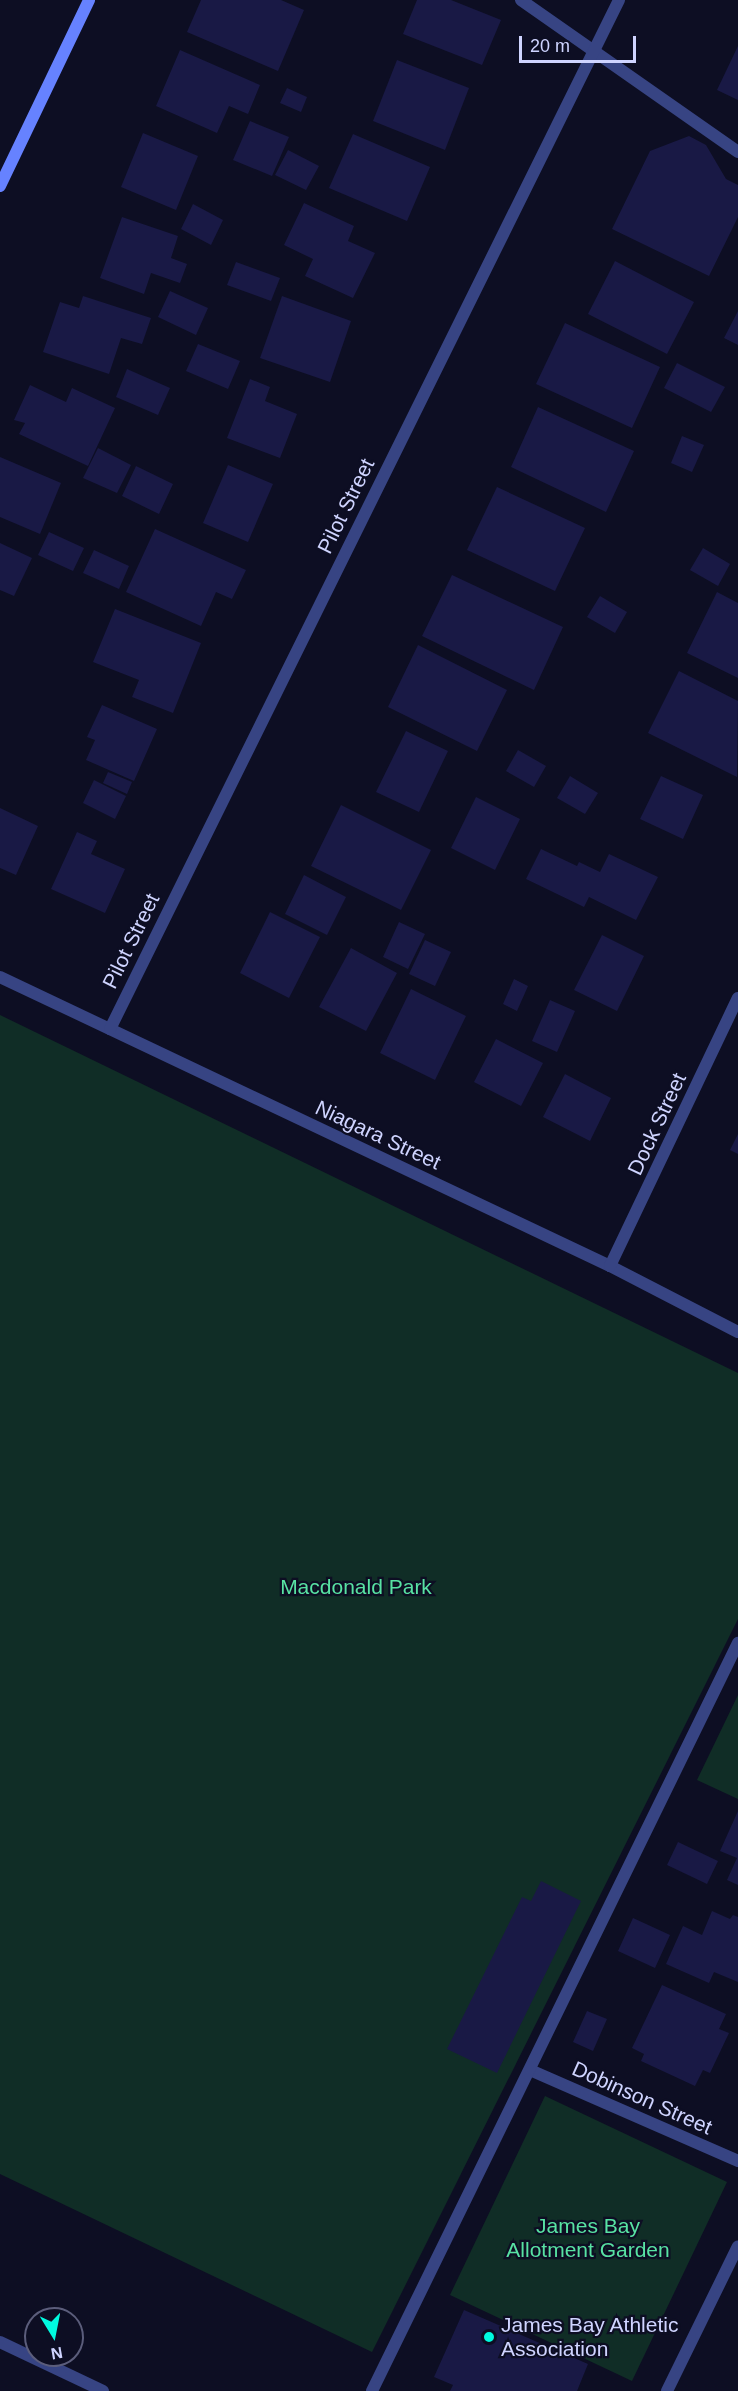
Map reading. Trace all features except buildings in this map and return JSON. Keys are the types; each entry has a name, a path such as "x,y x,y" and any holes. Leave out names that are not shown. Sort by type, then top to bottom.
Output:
{"street":[{"path":"0,186 89,0"},
{"path":"521,0 591,52 738,152"},
{"name":"Pilot Street","path":"110,1029 618,0"},
{"name":"Niagara Street","path":"0,977 610,1266 738,1332"},
{"name":"Dock Street","path":"610,1266 738,998"},
{"path":"372,2391 738,1643"},
{"name":"Dobinson Street","path":"530,2070 738,2161"},
{"path":"667,2391 738,2246"},
{"path":"0,2342 103,2391"}],"green space":[{"name":"Macdonald Park","path":"0,1015 738,1373 738,1619 372,2352 0,2174"},
{"path":"738,1695 738,1799 697,1780"},
{"name":"James Bay Allotment Garden","path":"545,2096 727,2182 632,2381 450,2295"}],"place":[{"name":"James Bay Athletic Association","path":"489,2337"}]}
